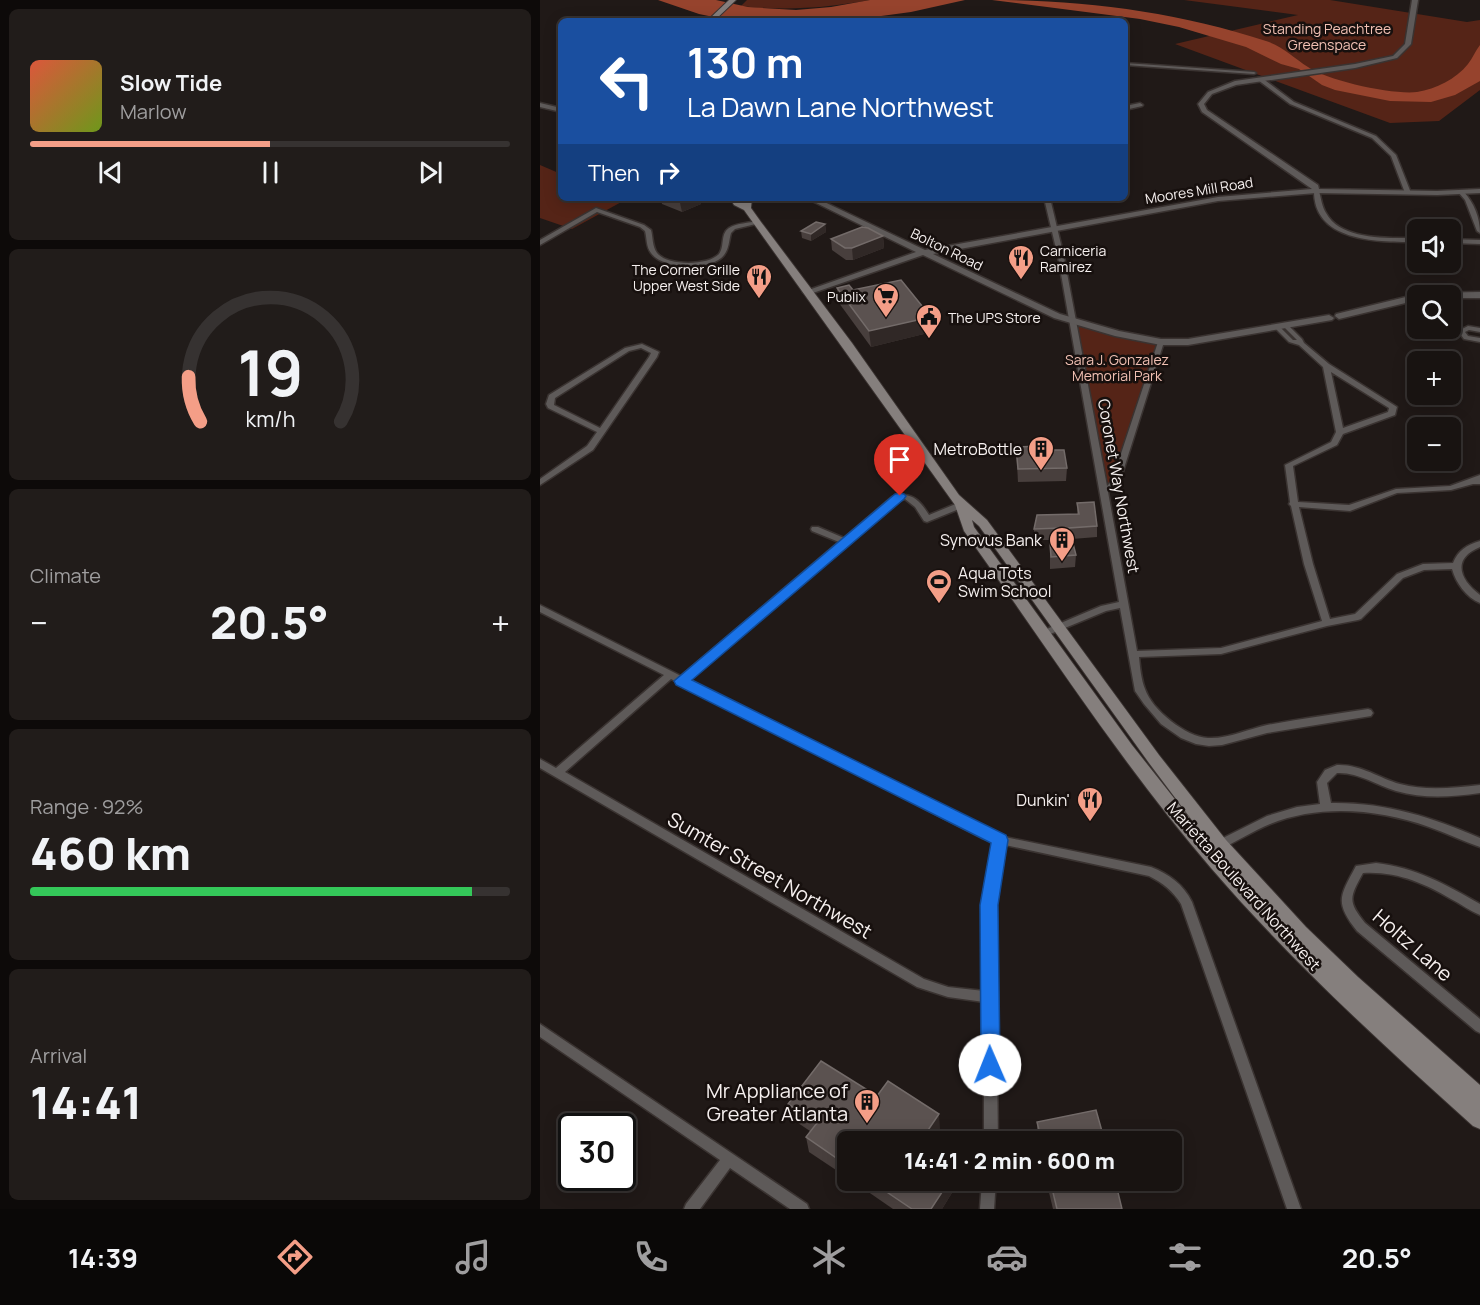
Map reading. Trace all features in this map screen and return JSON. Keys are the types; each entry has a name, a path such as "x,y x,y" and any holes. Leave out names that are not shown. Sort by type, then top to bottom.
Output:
{"main road":[{"path":"720,18 733,0"},
{"path":"714,18 741,0"},
{"name":"Marietta Boulevard Northwest","path":"748,203 757,223 848,345 862,369 961,505 983,523 1150,778 1214,848 1295,947 1350,1002 1480,1119"},
{"path":"1214,848 1352,983 1480,1098"}],"street":[{"path":"1128,64 1257,76 1317,72 1380,62 1398,55 1408,44 1415,0"},
{"path":"1257,76 1218,88 1203,100 1201,108 1315,187 1324,215 1337,228 1368,238 1407,240"},
{"path":"1257,76 1292,103 1374,137 1393,155 1408,193"},
{"path":"540,105 558,109"},
{"path":"1128,107 1140,105"},
{"name":"Moores Mill Road","path":"807,292 825,291 854,282 926,254 1241,196 1316,191 1462,193 1480,191"},
{"path":"1462,193 1468,200 1480,231"},
{"name":"Bolton Road","path":"816,201 1073,322 1161,342 1188,342 1282,327 1407,300"},
{"name":"Coronet Way Northwest","path":"1048,201 1056,229 1140,691 1162,720 1183,735 1204,742 1221,741 1266,729 1368,713"},
{"path":"540,243 593,212 642,226 650,235 654,254 667,261 684,265 703,264 720,257 724,251 728,232 734,228 757,223"},
{"path":"1461,241 1480,242"},
{"path":"1461,295 1480,295"},
{"path":"1282,327 1291,341 1301,344 1326,366 1393,407 1392,413 1340,432"},
{"path":"1480,330 1468,328 1461,331 1466,338 1480,340"},
{"path":"1104,491 1116,481 1161,342"},
{"path":"540,483 583,454 601,431 655,352 642,346 627,349 552,397 551,406 601,431"},
{"path":"1326,366 1340,432 1334,443 1289,465 1293,504 1302,545 1327,623"},
{"path":"1293,504 1350,508 1396,491 1451,488 1477,480"},
{"path":"681,681 900,496 912,498 927,519 961,505"},
{"path":"815,529 846,542"},
{"path":"1480,544 1462,554 1456,566 1463,586 1480,600"},
{"path":"1135,654 1221,651 1358,617 1400,576 1423,567 1456,566"},
{"path":"1053,630 1104,608 1125,604"},
{"path":"540,608 1000,840 1151,872 1163,877 1178,888 1188,906 1294,1209"},
{"path":"557,773 670,675"},
{"name":"Sumter Street Northwest","path":"540,763 921,983 948,992 989,998"},
{"path":"1326,808 1322,782 1328,773 1339,769 1356,771 1401,789 1440,795 1480,789"},
{"path":"1214,848 1271,819 1326,808 1366,808 1408,815 1447,827 1480,843"},
{"path":"991,1131 989,905 1000,840"},
{"name":"Holtz Lane","path":"1480,910 1423,878 1374,867 1360,869 1346,896 1348,912 1361,927 1480,1027"},
{"path":"540,1030 802,1209"},
{"path":"691,1209 729,1159"},
{"path":"987,1209 988,1191"}],"green space":[{"path":"747,0 870,0 806,8 741,6"},
{"name":"Standing Peachtree Greenspace","path":"1184,0 1330,0 1467,22 1480,20 1480,90 1439,121 1390,123 1175,44 1298,15"},
{"path":"540,165 558,173 558,201 623,201 572,229 540,218"},
{"name":"Sara J. Gonzalez Memorial Park","path":"1073,322 1161,342 1109,489"}],"shaded area":[{"path":"658,0 716,0 748,7 796,10 870,0 965,0 911,12 866,18 718,18"},
{"path":"992,0 1096,5 1199,22 1272,43 1308,67 1330,77 1361,86 1393,91 1417,92 1445,83 1470,62 1480,45 1480,81 1455,95 1431,102 1390,101 1335,90 1322,85 1299,69 1281,64 1246,47 1179,27 1140,19"}],"building":[{"path":"816,222 825,224 811,234 801,231"},
{"path":"862,227 883,236 852,248 845,248 831,239"},
{"path":"901,280 931,317 869,331 837,288 849,285 853,290"},
{"path":"1042,446 1042,450 1064,450 1067,468 1018,469 1016,447"},
{"path":"1094,502 1097,526 1069,528 1076,555 1051,557 1050,543 1063,543 1061,528 1034,529 1037,515 1079,514 1077,503"},
{"name":"Mr Appliance of Greater Atlanta","path":"821,1061 877,1096 888,1081 939,1114 927,1131 837,1131 837,1158 806,1137 817,1123 788,1104"},
{"path":"1096,1110 1102,1131 1039,1131 1037,1122"},
{"path":"885,1191 943,1191 931,1209 912,1209"},
{"path":"1053,1191 1118,1191 1122,1209 1057,1209"}],"place":[{"name":"Carniceria Ramirez","path":"1021,281"},
{"name":"The Corner Grille Upper West Side","path":"759,300"},
{"name":"Publix","path":"886,319"},
{"name":"The UPS Store","path":"929,340"},
{"name":"MetroBottle","path":"1041,472"},
{"name":"Synovus Bank","path":"1062,563"},
{"name":"Aqua Tots Swim School","path":"939,605"},
{"name":"Dunkin'","path":"1090,823"},
{"name":"Mr Appliance of Greater Atlanta","path":"867,1125"}],"route":[{"path":"900,496 681,681 1000,840 989,905 990,1065"}]}
